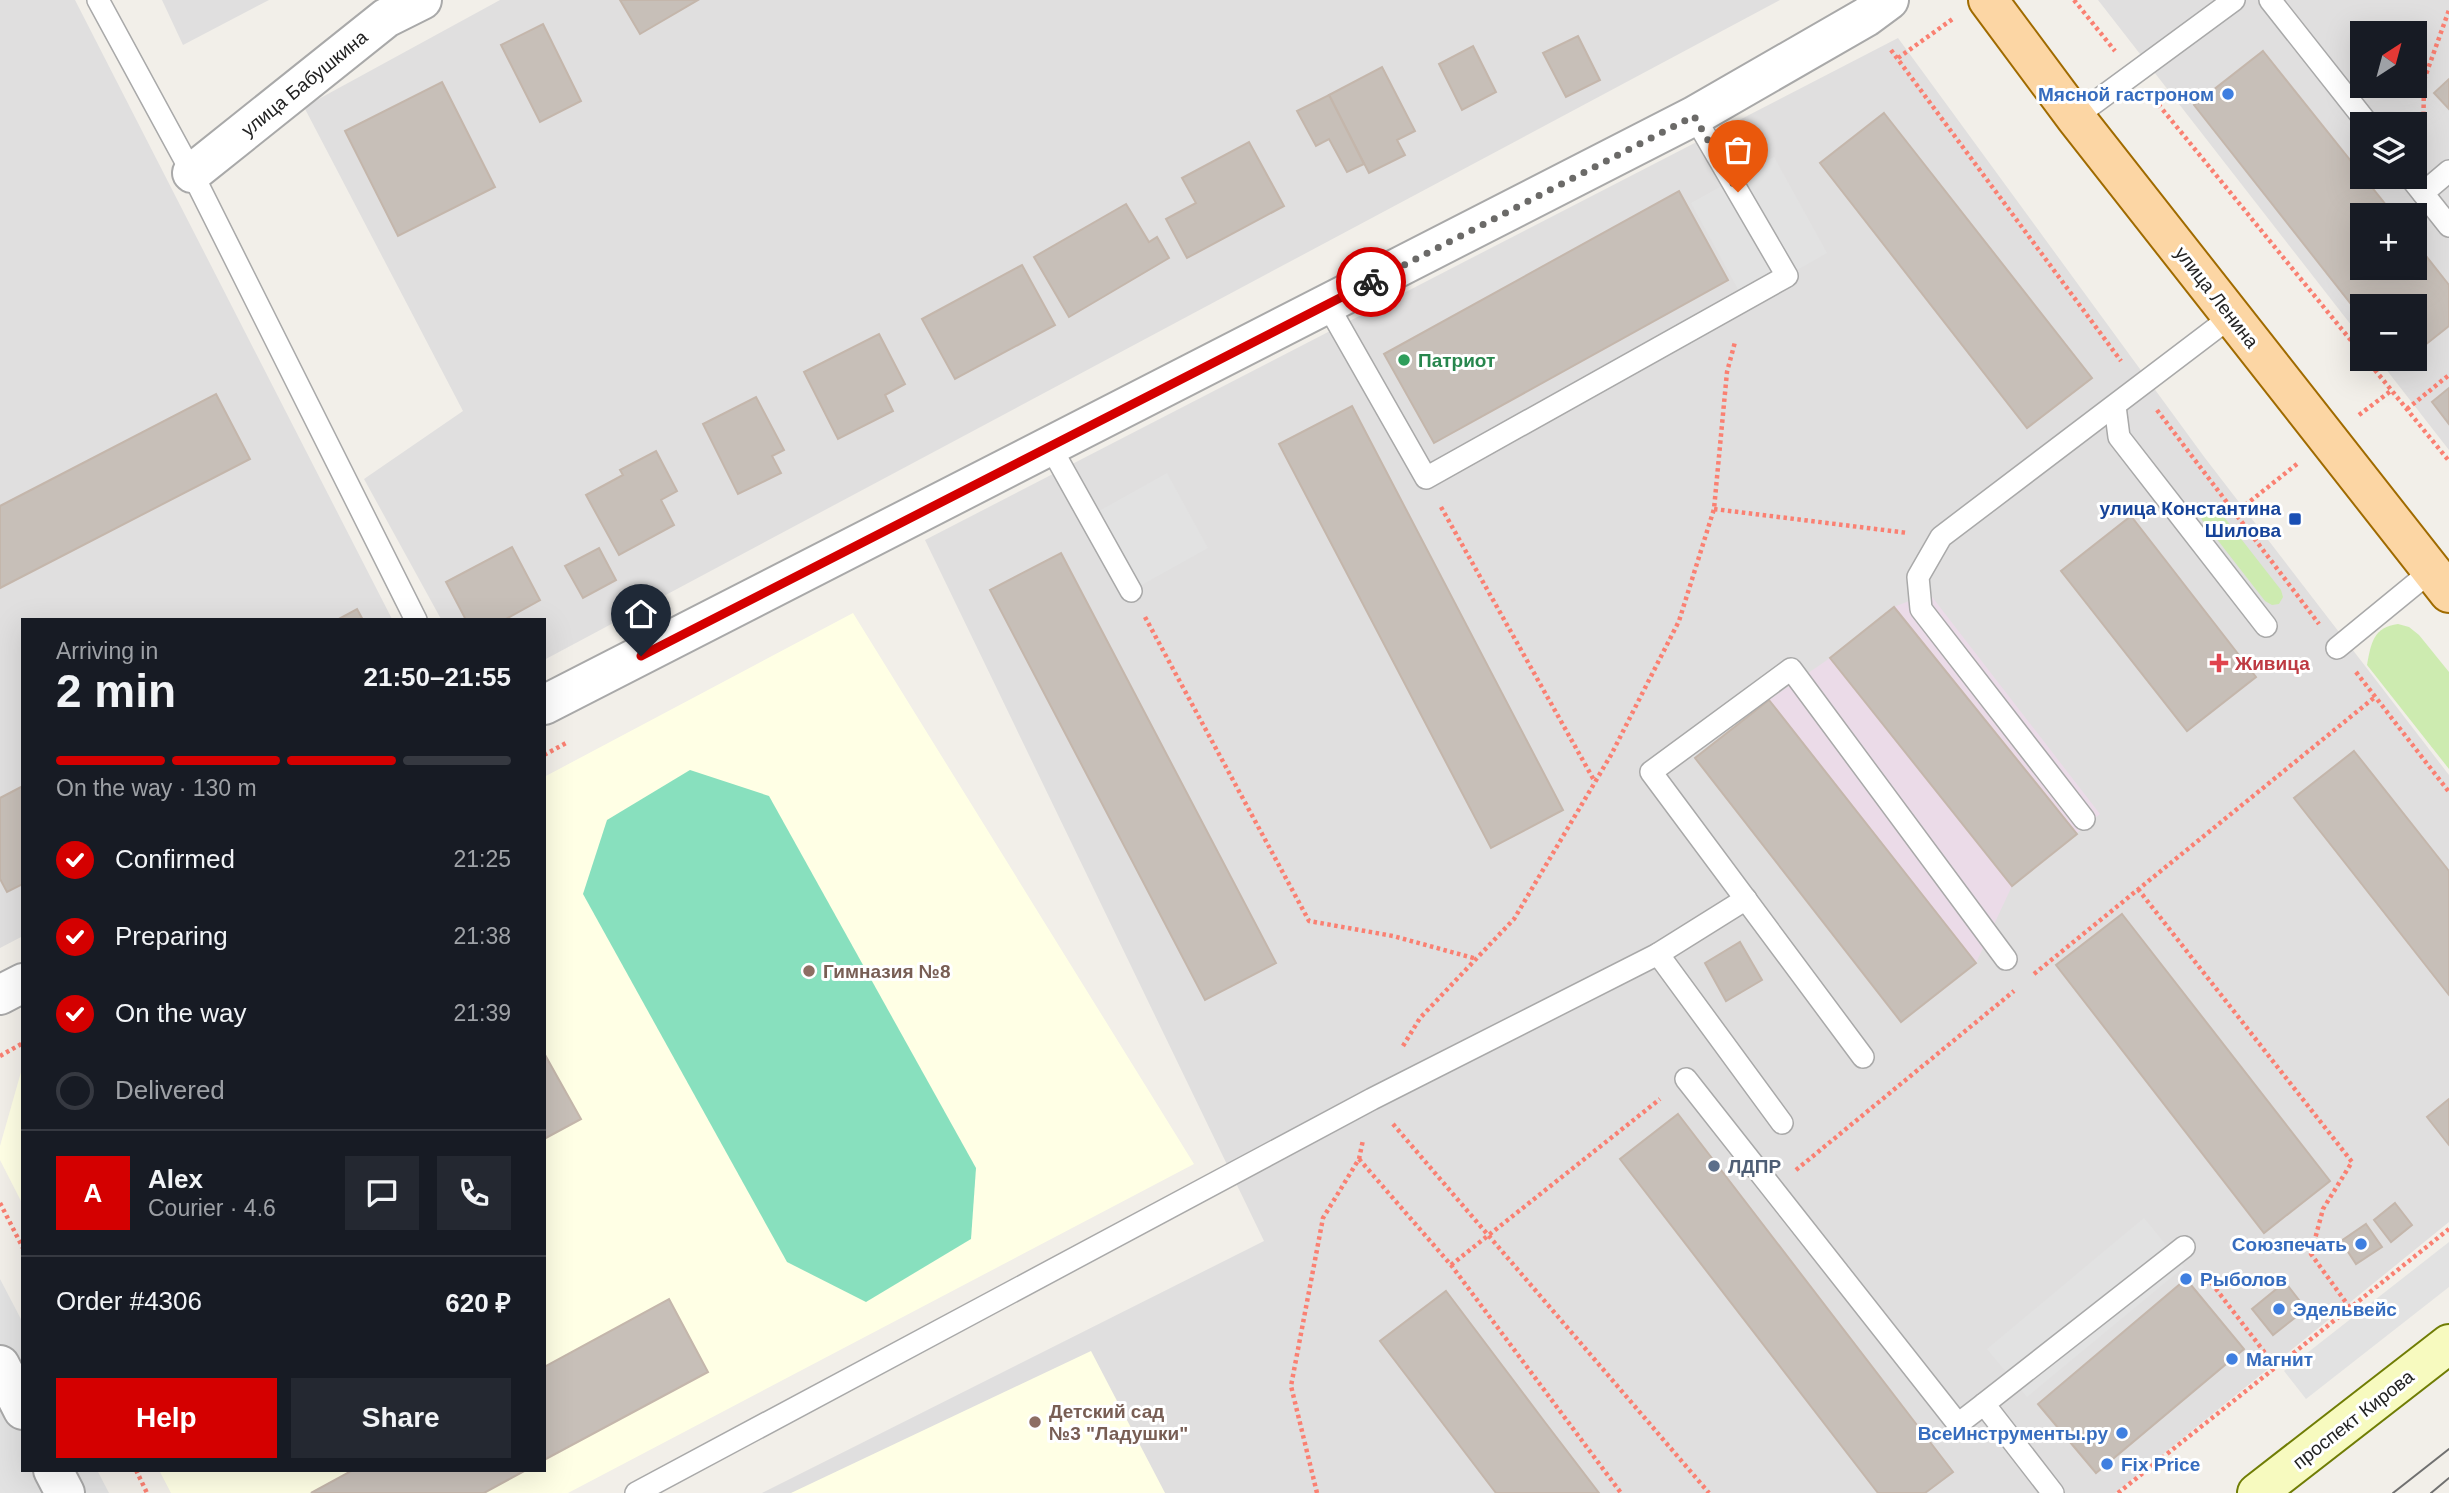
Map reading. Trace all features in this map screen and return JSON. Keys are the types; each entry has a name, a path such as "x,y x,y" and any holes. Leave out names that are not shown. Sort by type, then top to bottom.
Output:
{"main road":[{"name":"улица Ленина","path":"1988,0 2075,117 2440,582"},
{"name":"проспект Кирова","path":"2257,1493 2449,1344"}],"street":[{"name":"улица Бабушкина","path":"192,173 386,18 422,0"},
{"path":"546,704 1694,116 1866,17 1889,0"},
{"path":"0,995 21,984"},
{"path":"0,1366 21,1406"},
{"path":"55,1472 65,1493"}],"lane":[{"path":"98,0 192,173 415,618"},
{"path":"2075,117 2234,0"},
{"path":"2270,0 2359,112"},
{"path":"1327,304 1426,478 1787,276 1694,116"},
{"path":"2427,180 2449,171"},
{"path":"2419,189 2449,226"},
{"path":"2084,819 1921,609 1918,577 1941,537 2232,316"},
{"path":"2115,406 2119,437 2266,626"},
{"path":"1050,446 1131,590"},
{"path":"2337,648 2440,582"},
{"path":"1863,1057 1651,772 1791,669 2006,959"},
{"path":"636,1493 1372,1099 1658,954 1745,899"},
{"path":"1658,954 1782,1123"},
{"path":"1686,1079 1958,1424 2185,1247"},
{"path":"1984,1404 2053,1493"}],"path":[{"path":"2074,0 2350,339"},
{"path":"2422,112 2424,80 2449,10"},
{"path":"1898,58 1954,18"},
{"path":"1317,1493 1291,1386 1323,1218 1359,1159 1372,1099 1420,1018 1514,919 1595,782 1679,621 1714,509 1727,372 1744,300"},
{"path":"2376,371 2449,461"},
{"path":"2407,409 2449,375"},
{"path":"1426,478 1595,782"},
{"path":"1714,509 1941,537"},
{"path":"1131,590 1309,922 1393,936 1476,959"},
{"path":"2031,977 2375,697"},
{"path":"2138,889 2352,1163 2323,1209 2311,1254 2350,1308"},
{"path":"1773,1189 2020,986"},
{"path":"0,1056 21,1044"},
{"path":"1451,1265 1686,1079"},
{"path":"1372,1099 1709,1493"},
{"path":"1359,1159 1451,1265 1621,1493"},
{"path":"0,1203 21,1244"},
{"path":"2118,1493 2449,1229"},
{"path":"2185,1247 2275,1366"},
{"path":"137,1472 147,1493"}],"shaded area":[{"path":"0,0 75,0 391,618 21,618 21,937 0,948"},
{"path":"162,0 269,0 183,45"},
{"path":"500,0 1780,0 546,659 546,618 440,618 364,479 463,411 304,107"},
{"path":"2098,0 2449,0 2449,450 2387,371 2427,371 2427,294 2350,294 2350,324"},
{"path":"1898,38 2205,458 2449,775 2449,1222 2115,1493 762,1493 1264,1241 925,540"},
{"path":"1774,157 1827,253 1744,300 1691,203"},
{"path":"1167,473 1208,548 1131,591 1090,516"},
{"path":"1929,593 2100,814 2012,886 1976,963 1901,1022 1695,758 1894,607"},
{"name":"Гимназия №8","path":"853,613 1194,1164 568,1493 171,1493 160,1472 546,1472 546,776"},
{"path":"21,1072 21,1201 0,1160 0,1146"},
{"path":"2144,1218 2184,1267 2027,1397 1987,1349"},
{"path":"2449,1242 2449,1287 2306,1399 2284,1371"},
{"path":"0,1279 21,1319 21,1472 98,1472 109,1493 0,1493"},
{"name":"Детский сад №3 \"Ладушки\"","path":"1091,1351 1165,1493 791,1493"}],"green space":[{"path":"2211,505 2217,508 2281,590 2283,597 2279,604 2272,605 2265,601 2202,520 2200,513 2204,507"},
{"path":"2398,624 2409,627 2419,635 2449,672 2449,769 2367,665 2375,637 2384,628"},
{"path":"690,770 769,796 976,1168 971,1239 866,1302 787,1262 583,894 607,820"}],"building":[{"path":"620,0 698,0 640,34"},
{"path":"543,24 581,101 540,122 501,45"},
{"path":"1578,36 1600,80 1566,97 1543,53"},
{"path":"1473,46 1496,92 1462,110 1439,64"},
{"path":"2263,51 2350,160 2350,189 2373,189 2384,203 2350,203 2350,280 2427,280 2427,257 2449,285 2449,326 2427,343 2427,294 2350,294 2350,303 2194,105"},
{"path":"1382,67 1415,131 1397,140 1405,155 1369,173 1329,95"},
{"path":"2449,79 2449,109 2434,93"},
{"path":"442,82 495,187 398,236 345,131"},
{"path":"1329,95 1364,164 1347,172 1329,139 1316,146 1297,111"},
{"path":"1884,113 2092,378 2027,428 1820,163"},
{"path":"1249,142 1284,206 1187,258 1166,219 1196,203 1182,178"},
{"path":"1679,191 1728,280 1434,443 1384,354"},
{"path":"1126,204 1149,242 1157,237 1169,258 1069,317 1034,257"},
{"path":"1022,265 1055,325 955,379 922,319"},
{"path":"879,334 905,384 885,395 893,411 838,439 804,372"},
{"path":"2449,388 2449,424 2432,402"},
{"path":"216,394 250,459 0,588 0,506"},
{"path":"756,397 784,450 772,456 781,473 738,494 703,424"},
{"path":"1352,406 1563,810 1491,848 1279,444"},
{"path":"656,451 677,491 661,500 674,525 619,555 586,495 623,475 620,470"},
{"path":"2131,516 2256,677 2187,731 2061,571"},
{"path":"512,547 540,600 508,618 465,618 446,582"},
{"path":"599,548 616,580 583,598 565,566"},
{"path":"1061,553 1276,963 1205,1000 990,590"},
{"path":"1894,607 2077,834 2012,886 1830,658"},
{"path":"357,609 362,618 341,618"},
{"path":"1769,700 1976,963 1901,1022 1695,758"},
{"path":"2354,751 2449,871 2449,995 2294,798"},
{"path":"21,787 21,885 7,892 0,879 0,798"},
{"path":"2122,914 2330,1181 2264,1233 2056,965"},
{"path":"1740,942 1762,980 1726,1001 1705,963"},
{"path":"546,1057 581,1119 546,1138"},
{"path":"2449,1099 2449,1145 2427,1117"},
{"path":"1678,1114 1953,1472 1925,1493 1878,1493 1620,1159"},
{"path":"2395,1203 2412,1225 2391,1242 2374,1220"},
{"name":"Союзпечать","path":"2366,1224 2382,1247 2356,1264 2341,1241"},
{"path":"2186,1279 2244,1349 2096,1473 2038,1404"},
{"name":"Эдельвейс","path":"2285,1282 2306,1309 2273,1335 2252,1309"},
{"path":"1446,1291 1599,1493 1496,1493 1380,1341"},
{"path":"669,1299 708,1372 546,1459 546,1366"},
{"path":"349,1472 522,1472 484,1493 311,1493"}],"tram line":[{"path":"2393,1493 2449,1449"},
{"path":"2431,1493 2449,1478"}],"way so far":[{"path":"1371,282 1694,116 1738,192"}],"place":[{"name":"Мясной гастроном","path":"2228,94"},
{"name":"Патриот","path":"1404,360"},
{"name":"улица Константина Шилова","path":"2295,519"},
{"name":"Живица","path":"2219,663"},
{"name":"Гимназия №8","path":"809,971"},
{"name":"ЛДПР","path":"1714,1166"},
{"name":"Союзпечать","path":"2361,1244"},
{"name":"Рыболов","path":"2186,1279"},
{"name":"Эдельвейс","path":"2279,1309"},
{"name":"Магнит","path":"2232,1359"},
{"name":"Детский сад №3 \"Ладушки\"","path":"1035,1422"},
{"name":"ВсеИнструменты.ру","path":"2122,1433"},
{"name":"Fix Price","path":"2107,1464"}],"route":[{"path":"641,656 1371,282"}]}
